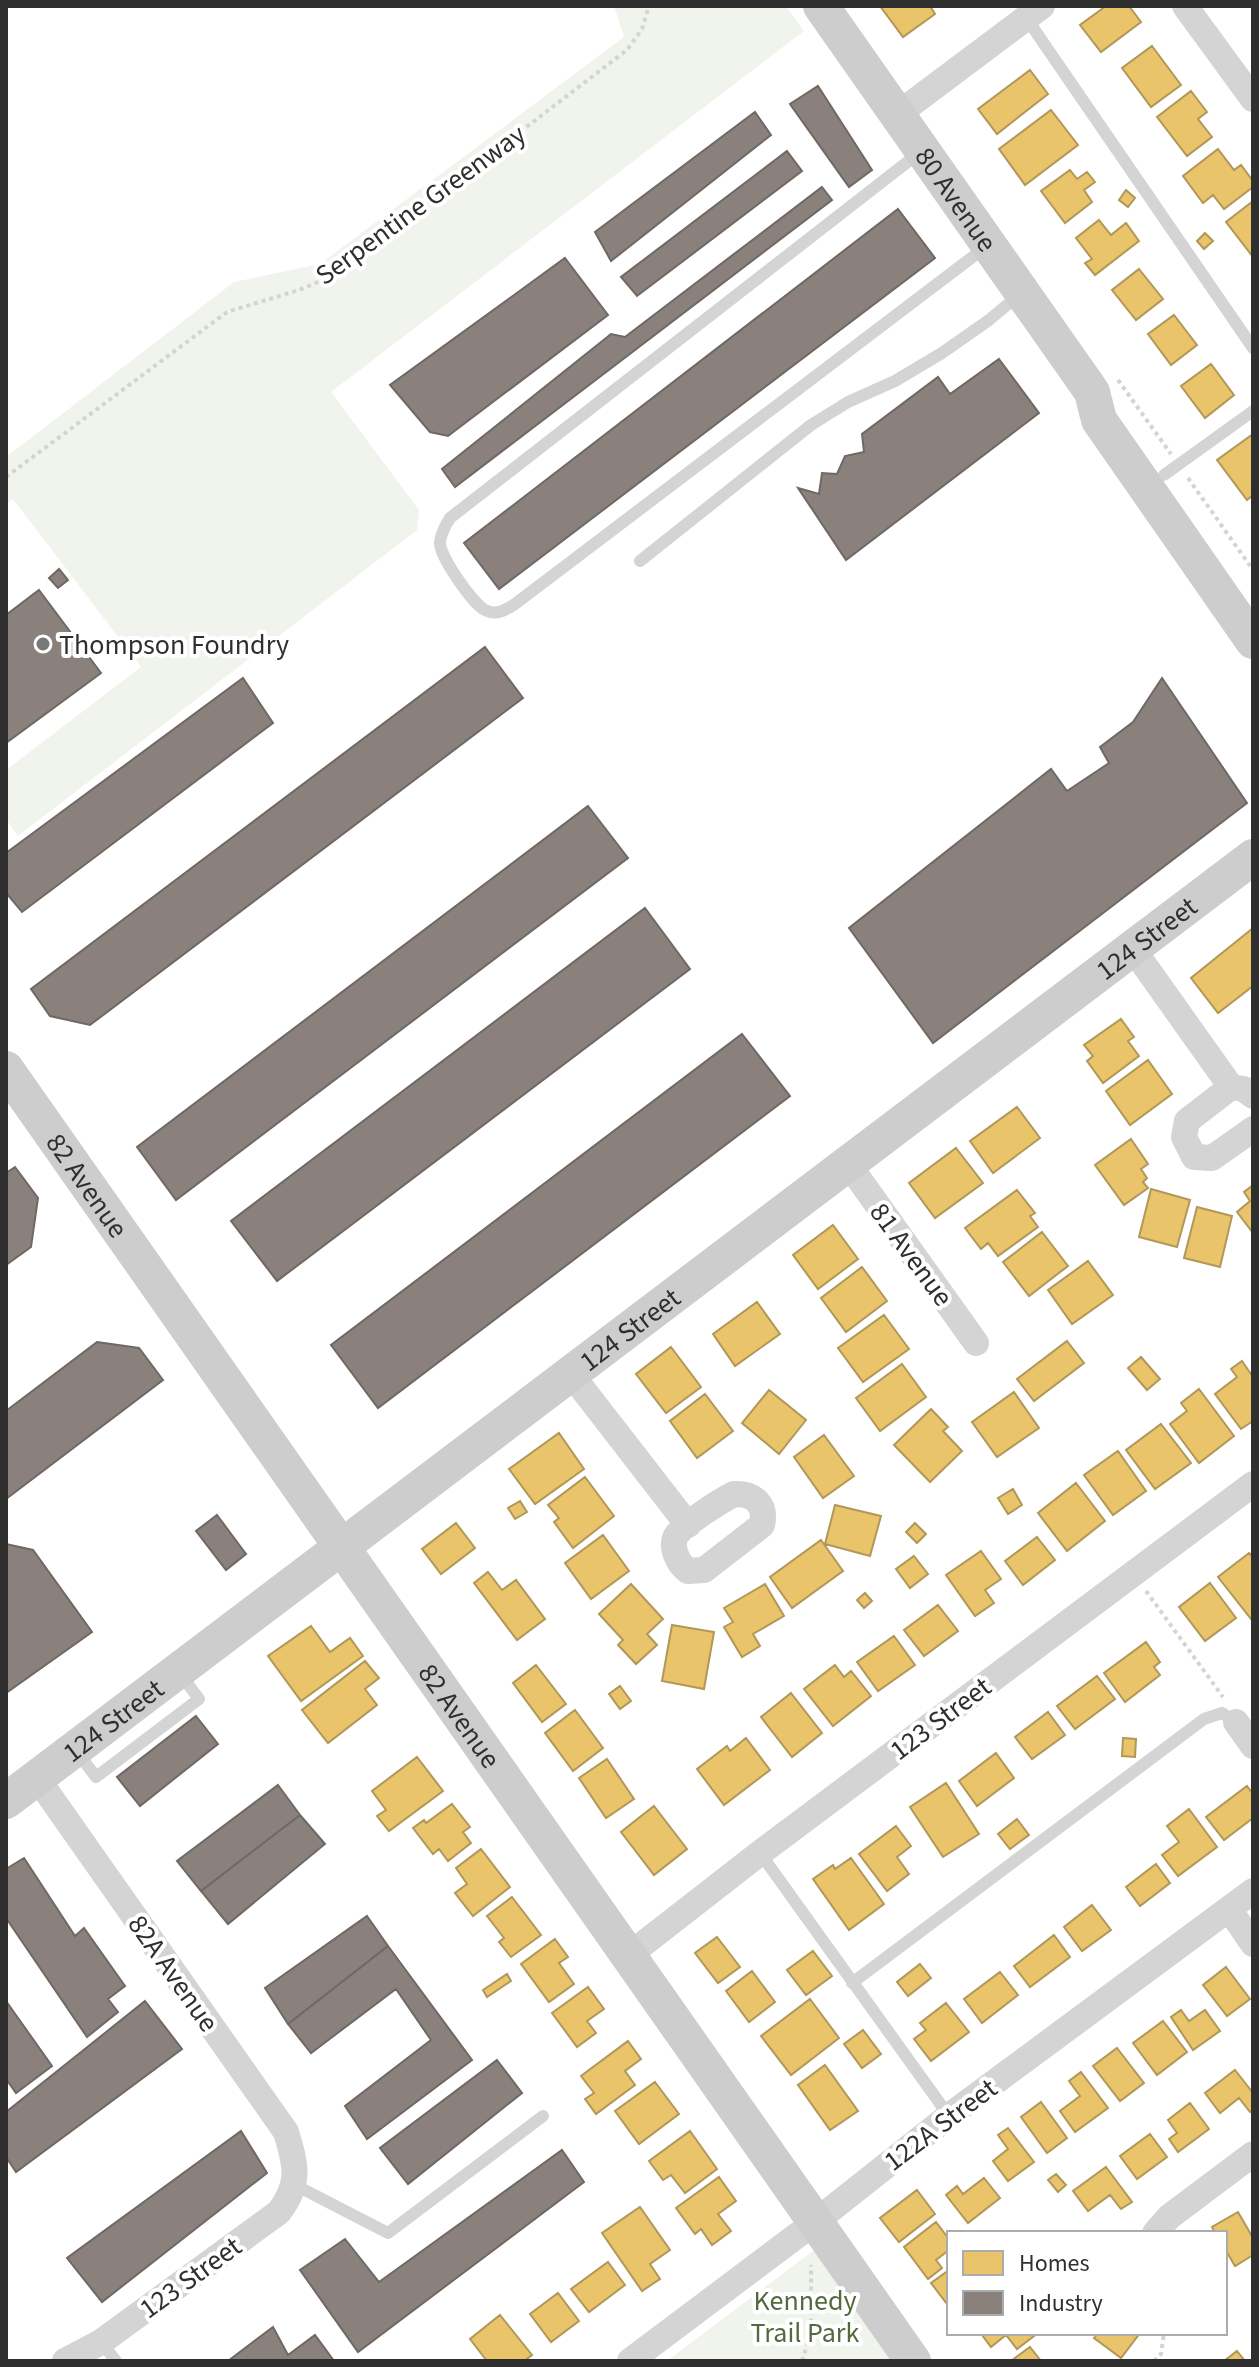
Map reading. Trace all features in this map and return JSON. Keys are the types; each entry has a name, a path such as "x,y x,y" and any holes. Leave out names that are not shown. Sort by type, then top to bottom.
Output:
{"street":[{"name":"80 Avenue","path":"821,6 1092,392 1118,410 1253,599"},
{"path":"1185,6 1253,99"},
{"path":"898,114 1034,12"},
{"name":"80 Avenue","path":"1092,392 1099,420 1253,641"},
{"name":"124 Street","path":"6,1801 1253,857"},
{"path":"1133,949 1242,1092 1187,1121 1184,1137 1189,1152 1200,1159 1212,1158 1253,1129"},
{"name":"82 Avenue","path":"6,1069 629,1955 812,2237 913,2361"},
{"name":"81 Avenue","path":"849,1165 976,1343"},
{"path":"571,1374 688,1525"},
{"name":"123 Street","path":"629,1955 760,1853 1253,1484"},
{"path":"1231,1712 1253,1746"},
{"name":"82A Avenue","path":"37,1778 286,2132 293,2155 294,2179"},
{"name":"122A Street","path":"630,2361 812,2237 949,2116 1253,1891"},
{"path":"1229,1909 1253,1944"},
{"path":"1157,2231 1169,2217 1253,2154"},
{"name":"123 Street","path":"65,2361 108,2352 279,2212 292,2195 294,2179"}],"lane":[{"path":"1034,12 1126,160 1253,348"},
{"path":"924,149 467,502 450,518 443,530 439,544 444,558 483,609 493,613 505,611 989,244"},
{"path":"640,561 811,425 942,353 1022,292"},
{"path":"1164,475 1253,411"},
{"path":"852,1983 1204,1719 1231,1712"},
{"path":"760,1853 949,2116"},
{"path":"294,2179 388,2233 543,2116"}],"path":[{"name":"Serpentine Greenway","path":"6,477 227,312 330,277 627,50 642,29 649,6"},
{"path":"1142,1585 1231,1712"},
{"path":"802,2361 811,2333 812,2237"},
{"path":"1154,2361 1161,2354 1164,2335"}],"green space":[{"path":"614,6 786,6 804,31 331,392 419,510 417,530 18,836 6,819 6,770 141,667 13,499 6,504 6,457 234,282 320,264 624,37"},
{"name":"Kennedy Trail Park","path":"814,2250 893,2361 667,2361"}],"building: Homes":[{"path":"880,6 930,6 935,14 903,37"},
{"path":"1106,6 1129,6 1141,22 1101,52 1080,25"},
{"path":"1152,46 1181,85 1151,107 1122,68"},
{"path":"1030,70 1048,94 997,134 978,109"},
{"path":"1191,91 1207,112 1198,119 1212,137 1187,156 1157,117"},
{"path":"1051,110 1078,145 1025,185 999,149"},
{"path":"1218,149 1234,170 1241,165 1253,181 1253,187 1224,209 1213,195 1203,203 1183,176"},
{"path":"1070,170 1077,179 1087,172 1095,182 1084,190 1092,202 1065,223 1041,191"},
{"path":"1126,190 1135,198 1128,207 1119,200"},
{"path":"1253,201 1253,257 1226,222"},
{"path":"1099,220 1111,235 1126,223 1139,241 1095,275 1085,263 1092,259 1076,238"},
{"path":"1205,233 1213,241 1204,249 1197,241"},
{"path":"1139,269 1163,299 1136,320 1112,290"},
{"path":"1174,315 1197,345 1171,365 1148,334"},
{"path":"1211,364 1234,395 1205,418 1181,386"},
{"path":"1253,434 1253,495 1247,500 1217,460"},
{"path":"1253,928 1253,986 1218,1013 1191,978"},
{"path":"1121,1019 1134,1037 1128,1041 1139,1056 1103,1083 1087,1061 1093,1056 1084,1045"},
{"path":"1148,1060 1172,1094 1130,1125 1106,1091"},
{"path":"1017,1107 1040,1138 993,1173 970,1141"},
{"path":"1131,1139 1148,1164 1141,1169 1147,1178 1143,1182 1148,1188 1124,1205 1095,1165"},
{"path":"956,1148 983,1183 935,1218 909,1183"},
{"path":"1253,1185 1253,1233 1237,1212 1250,1201 1244,1192"},
{"path":"1151,1189 1190,1200 1177,1247 1139,1237"},
{"path":"1017,1190 1035,1213 1030,1216 1038,1227 998,1256 988,1243 981,1249 965,1228"},
{"path":"1197,1207 1232,1216 1220,1267 1184,1258"},
{"path":"833,1225 858,1259 818,1289 793,1255"},
{"path":"1042,1232 1068,1266 1029,1296 1003,1262"},
{"path":"1088,1261 1113,1295 1072,1324 1048,1290"},
{"path":"862,1267 887,1301 846,1332 821,1298"},
{"path":"757,1302 780,1334 735,1366 713,1334"},
{"path":"884,1315 909,1349 863,1382 838,1348"},
{"path":"1067,1341 1084,1363 1034,1401 1017,1379"},
{"path":"671,1347 701,1387 666,1413 636,1374"},
{"path":"1141,1357 1160,1379 1147,1390 1128,1368"},
{"path":"1242,1361 1253,1377 1253,1421 1241,1429 1215,1394 1237,1377 1231,1369"},
{"path":"902,1364 926,1397 880,1431 856,1398"},
{"path":"1199,1389 1234,1436 1199,1463 1170,1424 1187,1411 1181,1403"},
{"path":"769,1390 806,1420 779,1454 742,1423"},
{"path":"1014,1392 1039,1428 997,1457 972,1422"},
{"path":"705,1394 733,1431 697,1458 670,1421"},
{"path":"931,1409 948,1427 943,1431 962,1451 930,1482 894,1445"},
{"path":"1161,1424 1191,1463 1155,1489 1126,1450"},
{"path":"559,1433 584,1469 535,1504 509,1469"},
{"path":"824,1435 854,1476 823,1498 794,1457"},
{"path":"1118,1451 1146,1491 1113,1515 1084,1475"},
{"path":"585,1477 614,1516 573,1548 554,1522 559,1518 548,1505"},
{"path":"1076,1483 1105,1521 1067,1551 1038,1513"},
{"path":"1013,1489 1022,1505 1008,1514 998,1498"},
{"path":"520,1501 527,1512 515,1519 508,1508"},
{"path":"835,1505 881,1516 870,1556 825,1544"},
{"path":"456,1523 475,1548 441,1574 422,1549"},
{"path":"915,1523 926,1534 917,1543 906,1532"},
{"path":"603,1535 629,1571 591,1599 565,1563"},
{"path":"1037,1537 1055,1560 1023,1585 1005,1561"},
{"path":"821,1540 843,1571 792,1608 770,1577"},
{"path":"981,1551 1001,1579 985,1590 994,1603 975,1616 946,1575"},
{"path":"1249,1553 1253,1557 1251,1619 1218,1577"},
{"path":"914,1556 928,1574 910,1588 896,1569"},
{"path":"488,1572 502,1590 516,1580 545,1619 517,1640 474,1583"},
{"path":"1210,1583 1236,1618 1205,1641 1179,1607"},
{"path":"631,1584 663,1619 647,1634 657,1645 636,1664 618,1645 623,1640 599,1614"},
{"path":"765,1584 784,1616 753,1634 760,1646 742,1657 724,1627 733,1622 724,1608"},
{"path":"865,1593 872,1601 864,1608 857,1600"},
{"path":"938,1605 958,1631 924,1656 904,1630"},
{"path":"672,1625 714,1632 704,1689 662,1681"},
{"path":"311,1626 330,1652 350,1638 363,1656 301,1701 268,1656"},
{"path":"894,1636 915,1665 878,1691 857,1662"},
{"path":"1146,1642 1160,1662 1154,1667 1160,1675 1125,1702 1104,1673"},
{"path":"365,1661 379,1678 365,1689 377,1705 328,1743 302,1710"},
{"path":"536,1665 566,1704 542,1722 513,1683"},
{"path":"835,1665 844,1677 851,1671 871,1696 833,1726 804,1689"},
{"path":"1097,1676 1115,1699 1075,1729 1057,1706"},
{"path":"620,1686 631,1701 620,1709 609,1694"},
{"path":"791,1693 822,1733 792,1757 761,1717"},
{"path":"575,1710 603,1748 573,1771 545,1733"},
{"path":"1048,1712 1065,1735 1032,1759 1015,1737"},
{"path":"746,1738 770,1770 724,1805 697,1769 727,1746 730,1751"},
{"path":"1123,1738 1136,1739 1135,1757 1122,1756"},
{"path":"996,1753 1014,1778 977,1806 959,1781"},
{"path":"417,1757 443,1791 389,1831 377,1816 386,1810 372,1791"},
{"path":"607,1759 634,1799 606,1818 579,1778"},
{"path":"946,1783 979,1834 943,1857 910,1807"},
{"path":"1247,1786 1253,1794 1253,1818 1224,1840 1206,1817"},
{"path":"452,1804 470,1827 463,1832 471,1843 448,1861 439,1849 433,1854 413,1828 424,1820 426,1823"},
{"path":"654,1806 687,1849 654,1875 621,1832"},
{"path":"1189,1809 1217,1847 1178,1876 1162,1855 1179,1842 1167,1826"},
{"path":"1017,1819 1029,1835 1010,1849 998,1834"},
{"path":"896,1826 911,1846 897,1857 909,1874 887,1891 859,1854"},
{"path":"481,1849 510,1887 473,1916 455,1893 467,1884 456,1868"},
{"path":"851,1858 884,1904 849,1930 813,1879 833,1865 835,1869"},
{"path":"1156,1864 1170,1883 1140,1906 1126,1887"},
{"path":"512,1897 541,1935 511,1957 499,1942 504,1938 487,1916"},
{"path":"1092,1905 1111,1930 1082,1951 1064,1927"},
{"path":"1054,1935 1070,1957 1030,1987 1014,1966"},
{"path":"717,1937 740,1967 718,1983 695,1953"},
{"path":"555,1939 568,1957 559,1963 574,1984 549,2002 521,1964"},
{"path":"813,1951 832,1976 806,1995 787,1970"},
{"path":"920,1964 931,1978 908,1996 897,1982"},
{"path":"1226,1967 1250,1999 1227,2016 1203,1985"},
{"path":"752,1971 775,2002 749,2022 726,1991"},
{"path":"1000,1972 1018,1995 982,2023 964,1999"},
{"path":"507,1974 511,1981 487,1997 483,1990"},
{"path":"588,1987 604,2009 587,2021 596,2033 577,2047 552,2013"},
{"path":"810,1999 839,2038 791,2075 761,2036"},
{"path":"946,2003 969,2032 931,2061 914,2039 926,2030 920,2023"},
{"path":"1181,2010 1189,2021 1205,2010 1220,2031 1193,2050 1171,2017"},
{"path":"1163,2021 1187,2052 1157,2075 1133,2043"},
{"path":"863,2030 881,2054 862,2068 844,2044"},
{"path":"628,2041 641,2059 625,2071 635,2085 596,2114 585,2099 594,2093 581,2076"},
{"path":"1117,2048 1144,2083 1120,2101 1093,2066"},
{"path":"825,2065 858,2111 830,2130 798,2085"},
{"path":"1235,2070 1253,2093 1253,2110 1250,2112 1239,2098 1220,2113 1205,2093"},
{"path":"1081,2072 1108,2108 1075,2132 1060,2111 1080,2096 1069,2081"},
{"path":"655,2082 679,2114 639,2144 615,2111"},
{"path":"1041,2102 1067,2138 1047,2153 1021,2117"},
{"path":"1190,2103 1209,2129 1178,2152 1169,2139 1177,2133 1168,2120"},
{"path":"1008,2128 1034,2162 1008,2181 993,2161 1008,2149 998,2135"},
{"path":"690,2131 717,2169 685,2193 671,2175 663,2180 649,2161"},
{"path":"1150,2134 1167,2157 1137,2179 1120,2156"},
{"path":"1106,2167 1132,2202 1121,2209 1110,2195 1088,2211 1073,2191"},
{"path":"1056,2174 1066,2185 1058,2192 1048,2180"},
{"path":"719,2177 736,2201 718,2214 731,2231 712,2245 701,2229 695,2234 676,2208"},
{"path":"984,2178 1000,2198 968,2223 946,2195 957,2186 963,2194"},
{"path":"917,2190 935,2214 899,2242 880,2218"},
{"path":"640,2207 670,2250 650,2264 660,2279 642,2291 602,2233"},
{"path":"1238,2212 1253,2238 1253,2255 1235,2266 1227,2252 1227,2231 1214,2231 1212,2227"},
{"path":"936,2222 947,2236 947,2252 936,2260 942,2268 928,2279 904,2247"},
{"path":"608,2262 625,2285 589,2312 571,2289"},
{"path":"947,2271 947,2304 931,2283"},
{"path":"558,2293 579,2321 551,2342 530,2314"},
{"path":"500,2315 532,2355 524,2361 487,2361 470,2339"},
{"path":"982,2335 1006,2335 991,2347"},
{"path":"1006,2335 1035,2335 1017,2349"},
{"path":"1096,2335 1138,2335 1121,2358 1094,2338"},
{"path":"1030,2347 1041,2361 1011,2361"},
{"path":"1237,2351 1245,2361 1224,2361"}],"building: Industry":[{"path":"818,86 872,170 849,187 790,104"},
{"path":"755,112 771,135 611,261 595,232"},
{"path":"787,151 802,171 637,296 621,277"},
{"path":"822,187 832,200 455,487 442,469 611,334 625,337"},
{"path":"898,209 935,258 499,589 464,543"},
{"path":"565,258 608,315 448,436 430,432 390,385"},
{"path":"999,359 1039,413 846,560 798,488 819,494 822,473 837,474 845,456 864,452 862,434 938,377 950,394"},
{"path":"59,569 68,580 58,588 49,578"},
{"name":"Thompson Foundry","path":"39,590 101,673 6,743 6,615"},
{"path":"485,647 523,698 90,1025 50,1016 31,989"},
{"path":"243,678 273,723 22,912 8,895 6,897 6,853"},
{"path":"1162,678 1247,803 933,1043 849,928 1051,769 1067,791 1109,763 1100,747 1133,722"},
{"path":"588,806 628,858 176,1200 137,1147"},
{"path":"645,908 690,969 277,1281 231,1221"},
{"path":"742,1034 790,1096 378,1408 331,1345"},
{"path":"15,1167 38,1198 31,1247 6,1265 6,1173"},
{"path":"97,1342 139,1348 163,1380 6,1499 6,1411"},
{"path":"217,1515 246,1554 226,1570 196,1531"},
{"path":"6,1544 33,1550 92,1632 6,1693"},
{"path":"196,1716 218,1744 140,1806 117,1777"},
{"path":"278,1785 300,1815 201,1891 177,1861"},
{"path":"300,1815 325,1844 228,1924 201,1891"},
{"path":"24,1858 75,1936 84,1928 125,1986 108,1999 118,2012 87,2037 6,1918 6,1869"},
{"path":"367,1916 388,1946 288,2024 265,1988"},
{"path":"388,1946 472,2060 367,2139 345,2106 431,2040 396,1989 311,2053 288,2024"},
{"path":"6,2001 52,2066 16,2093 6,2079"},
{"path":"145,2001 182,2049 16,2172 6,2157 6,2112"},
{"path":"497,2060 522,2093 408,2184 380,2148"},
{"path":"241,2131 267,2173 102,2302 67,2258"},
{"path":"562,2150 584,2182 358,2352 300,2270 345,2239 379,2282"},
{"path":"273,2327 288,2355 315,2335 334,2361 228,2361"}],"place":[{"name":"Thompson Foundry","path":"43,644"}]}
